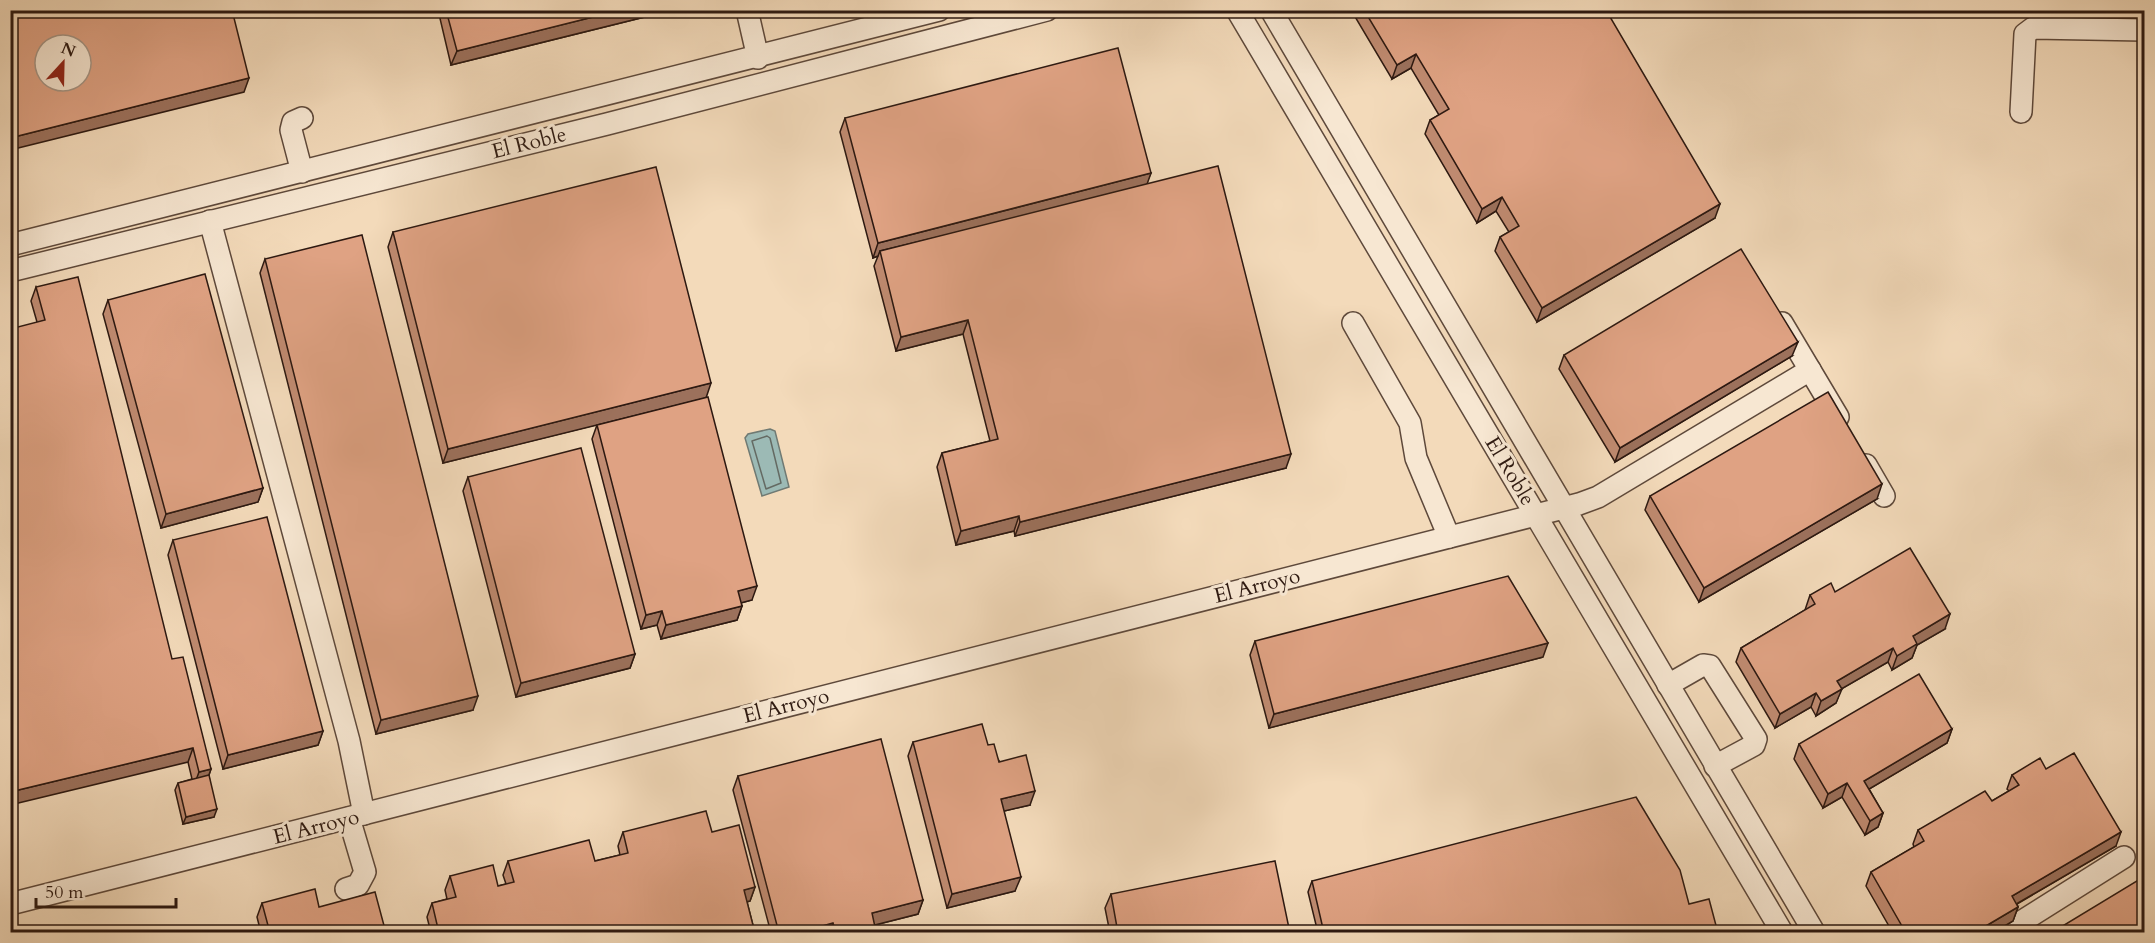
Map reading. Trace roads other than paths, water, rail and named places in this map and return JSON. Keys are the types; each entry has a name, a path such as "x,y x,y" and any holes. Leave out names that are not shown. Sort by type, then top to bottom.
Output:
{"street":[{"path":"747,10 758,57"},
{"name":"El Roble","path":"10,245 601,98 758,57 893,16 939,10"},
{"name":"El Roble","path":"10,271 608,124 1047,10"},
{"name":"El Roble","path":"1237,10 1782,933"},
{"name":"El Roble","path":"1271,10 1814,933"},
{"path":"2021,112 2025,34 2033,27 2145,30"},
{"path":"601,98 608,124"},
{"path":"302,118 293,122 291,130 302,172"},
{"path":"210,221 350,741 356,816 365,872 358,885 346,889"},
{"path":"1770,303 1884,496"},
{"path":"1353,323 1410,423 1416,459 1449,537"},
{"name":"El Arroyo","path":"10,904 1562,508 1598,497 1809,369"},
{"path":"1668,685 1703,665 1710,666 1756,739 1754,745 1715,766"},
{"path":"2005,933 2124,857"}],"water":[{"path":"770,429 775,431 789,487 762,496 745,438 748,434"}]}
